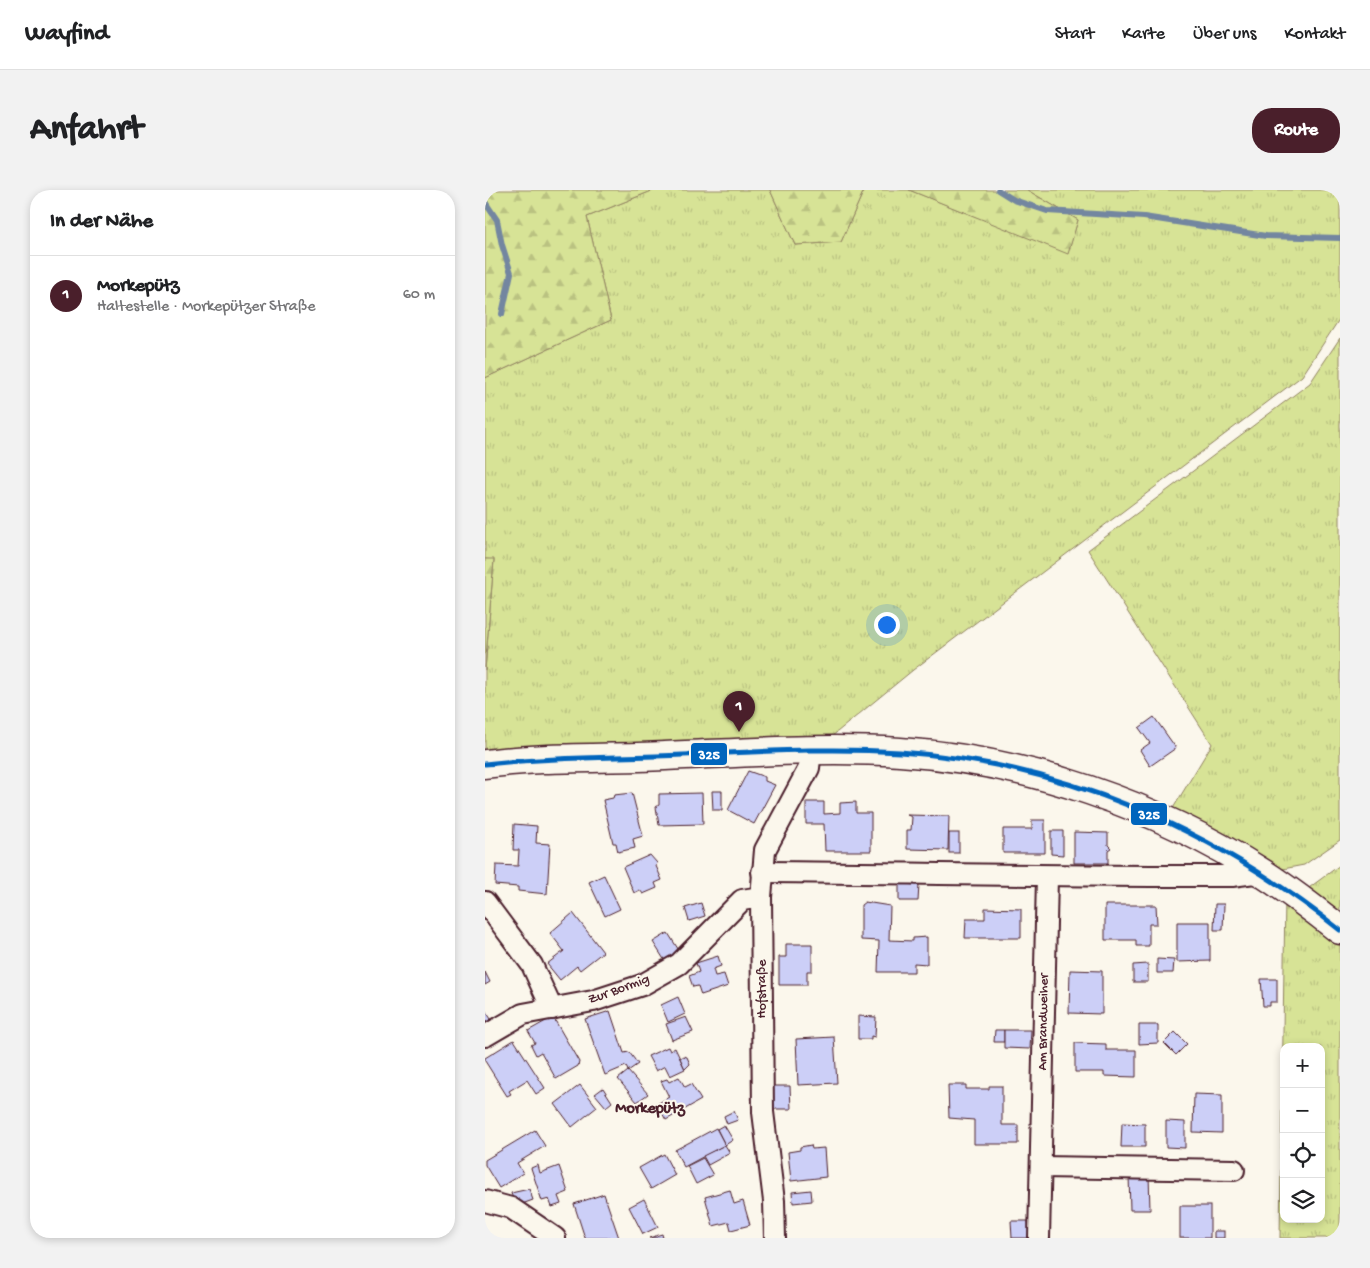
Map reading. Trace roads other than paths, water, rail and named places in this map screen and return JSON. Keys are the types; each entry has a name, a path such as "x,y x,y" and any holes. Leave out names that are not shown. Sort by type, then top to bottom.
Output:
{"street":[{"path":"485,764 811,750 899,752 948,757 988,764 1063,782 1115,799 1158,816 1262,872 1340,930"},
{"name":"Hofstraße","path":"775,1238 774,1201 763,1112 762,872 765,850 809,768 811,750"},
{"path":"762,872 977,873 1047,877 1232,876 1262,872"},
{"name":"Am Brandweiher","path":"1039,1238 1047,877"},
{"name":"Zur Bormig","path":"485,1036 523,1014 593,1001 641,985 679,964 742,900 761,897"},
{"path":"485,902 532,966 552,1009"},
{"path":"1041,1167 1234,1170"},
{"path":"485,1201 511,1208 555,1238"}],"waterway":[{"path":"998,190 1014,200 1047,211 1144,217 1266,236 1340,238"},
{"path":"485,202 497,220 502,245 511,273 502,314"}],"place":[{"name":"Morkepütz","path":"739,732"}],"district":[{"name":"Morkepütz","path":"650,1109"}]}
